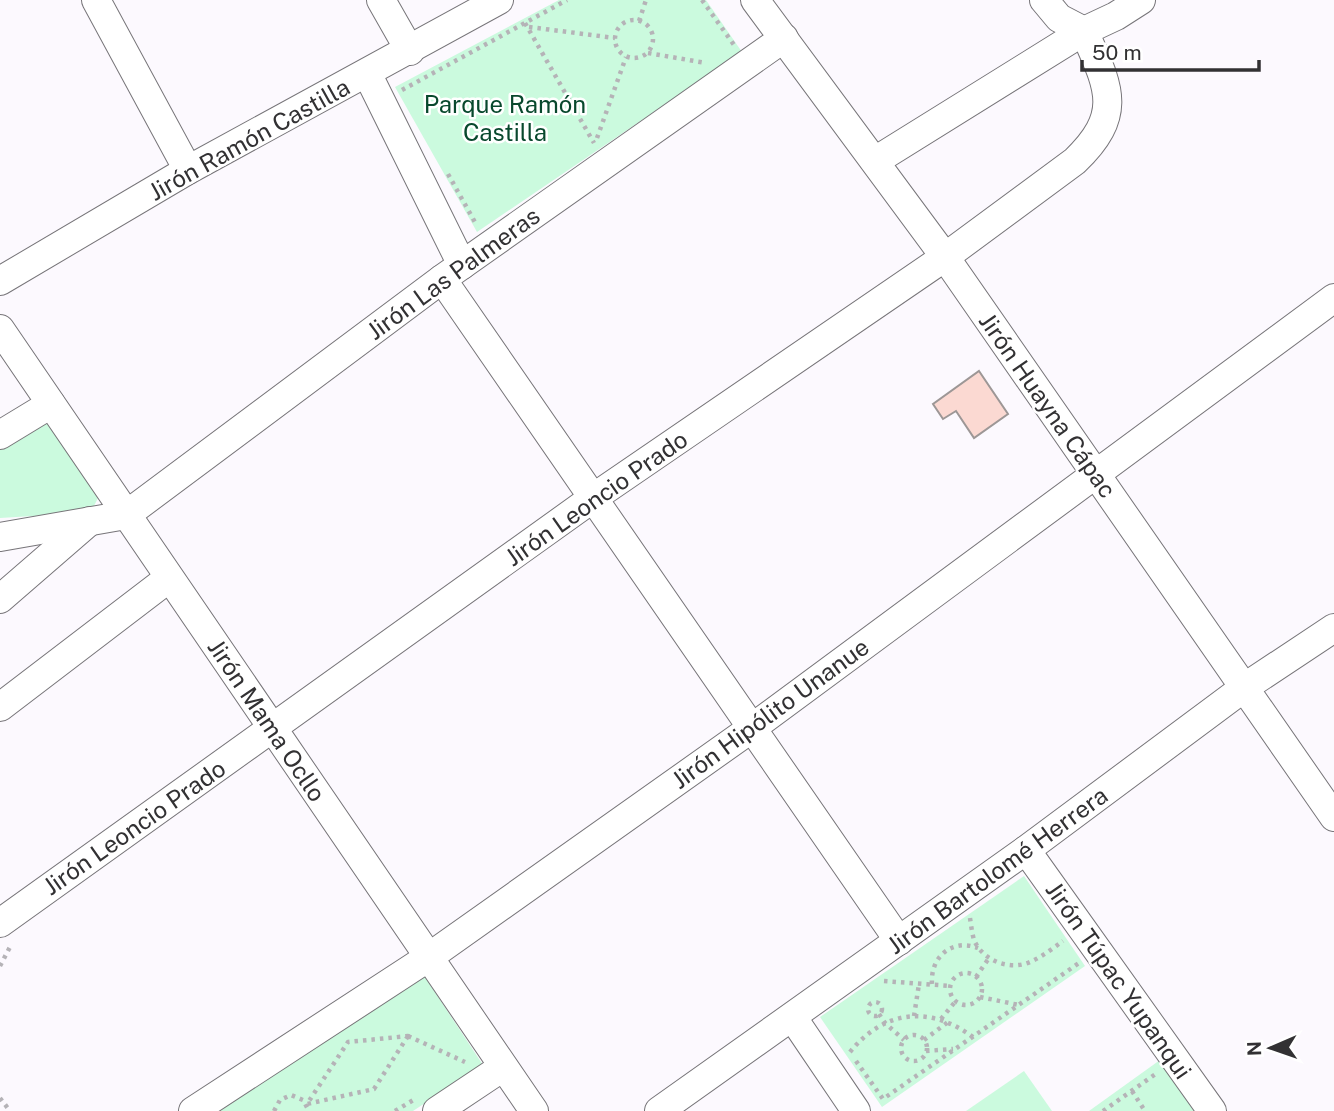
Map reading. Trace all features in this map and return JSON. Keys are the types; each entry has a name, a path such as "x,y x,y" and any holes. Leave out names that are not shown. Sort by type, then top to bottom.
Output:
{"street":[{"path":"96,0 188,170"},
{"path":"381,0 410,51"},
{"name":"Jirón Ramón Castilla","path":"0,281 188,170 499,0"},
{"name":"Jirón Huayna Cápac","path":"755,0 945,257 1334,817"},
{"path":"1044,0 1059,18 1084,31"},
{"path":"875,161 1084,31 1116,16 1141,0"},
{"name":"Jirón Leoncio Prado","path":"0,922 593,498 945,257 1075,160 1092,144 1103,124 1108,106 1106,82 1084,31"},
{"name":"Jirón Las Palmeras","path":"126,515 452,272 784,38"},
{"path":"368,73 452,272 593,498 899,941"},
{"name":"Jirón Hipólito Unanue","path":"193,1111 429,957 752,728 1334,298"},
{"name":"Jirón Mama Ocllo","path":"0,329 534,1111"},
{"path":"0,435 51,404"},
{"path":"0,537 126,515"},
{"path":"0,599 90,521"},
{"path":"0,708 169,578"},
{"name":"Jirón Bartolomé Herrera","path":"659,1111 1026,850 1245,687 1334,628"},
{"name":"Jirón Túpac Yupanqui","path":"1026,850 1212,1111"},
{"path":"793,1018 856,1111"},
{"path":"427,1104 503,1067"}],"path":[{"path":"407,101 401,90 527,25 567,0"},
{"path":"639,21 646,0"},
{"path":"702,0 738,51"},
{"path":"639,21 647,25 653,35 652,47 648,53 636,59 626,57 619,51 616,32 624,23 639,21"},
{"path":"527,25 615,38"},
{"path":"527,25 596,145 626,57"},
{"path":"648,53 718,65"},
{"path":"446,170 478,227"},
{"path":"959,926 981,911"},
{"path":"970,918 974,940 980,949 989,958 1011,966 1033,961 1064,941 1057,931"},
{"path":"932,984 933,967 942,953 965,945 980,949"},
{"path":"842,1040 883,1099 1079,964 1071,952"},
{"path":"976,977 989,958"},
{"path":"891,973 879,981 950,986"},
{"path":"962,973 976,977 981,982 982,990 976,1003 969,1006 955,1002 950,986 956,976 962,973"},
{"path":"914,1017 919,984"},
{"path":"868,997 872,1003"},
{"path":"980,997 1019,1005"},
{"path":"878,1002 881,1005 882,1010 876,1016 869,1013 868,1009 872,1003 878,1002"},
{"path":"941,1019 955,1002"},
{"path":"879,1014 904,1040"},
{"path":"850,1052 861,1039 885,1023 905,1017 941,1019 973,1037"},
{"path":"924,1040 948,1022"},
{"path":"912,1035 924,1040 926,1051 921,1059 908,1060 903,1056 901,1049 904,1040 912,1035"},
{"path":"307,1104 374,1089 408,1036"},
{"path":"307,1104 348,1042 408,1036 471,1065"},
{"path":"926,1051 954,1049"},
{"path":"463,1053 471,1065"},
{"path":"460,1071 471,1065"},
{"path":"1104,1111 1159,1072 1166,1082"},
{"path":"1132,1091 1145,1111"},
{"path":"274,1111 276,1104 285,1096 297,1097 307,1104 309,1111"},
{"path":"0,1098 10,1111"},
{"path":"395,1111 427,1104"}],"green space":[{"name":"Parque Ramón Castilla","path":"559,0 706,0 742,52 477,232 395,87"},
{"path":"45,420 99,496 94,506 82,513 0,518 0,449"},
{"path":"1024,876 1085,966 882,1107 820,1017"},
{"path":"421,971 483,1065 413,1111 215,1111"},
{"path":"1160,1060 1196,1111 1089,1111"},
{"path":"1024,1071 1052,1111 966,1111"}],"building":[{"path":"979,371 1008,414 974,438 956,411 943,419 933,404"}]}
